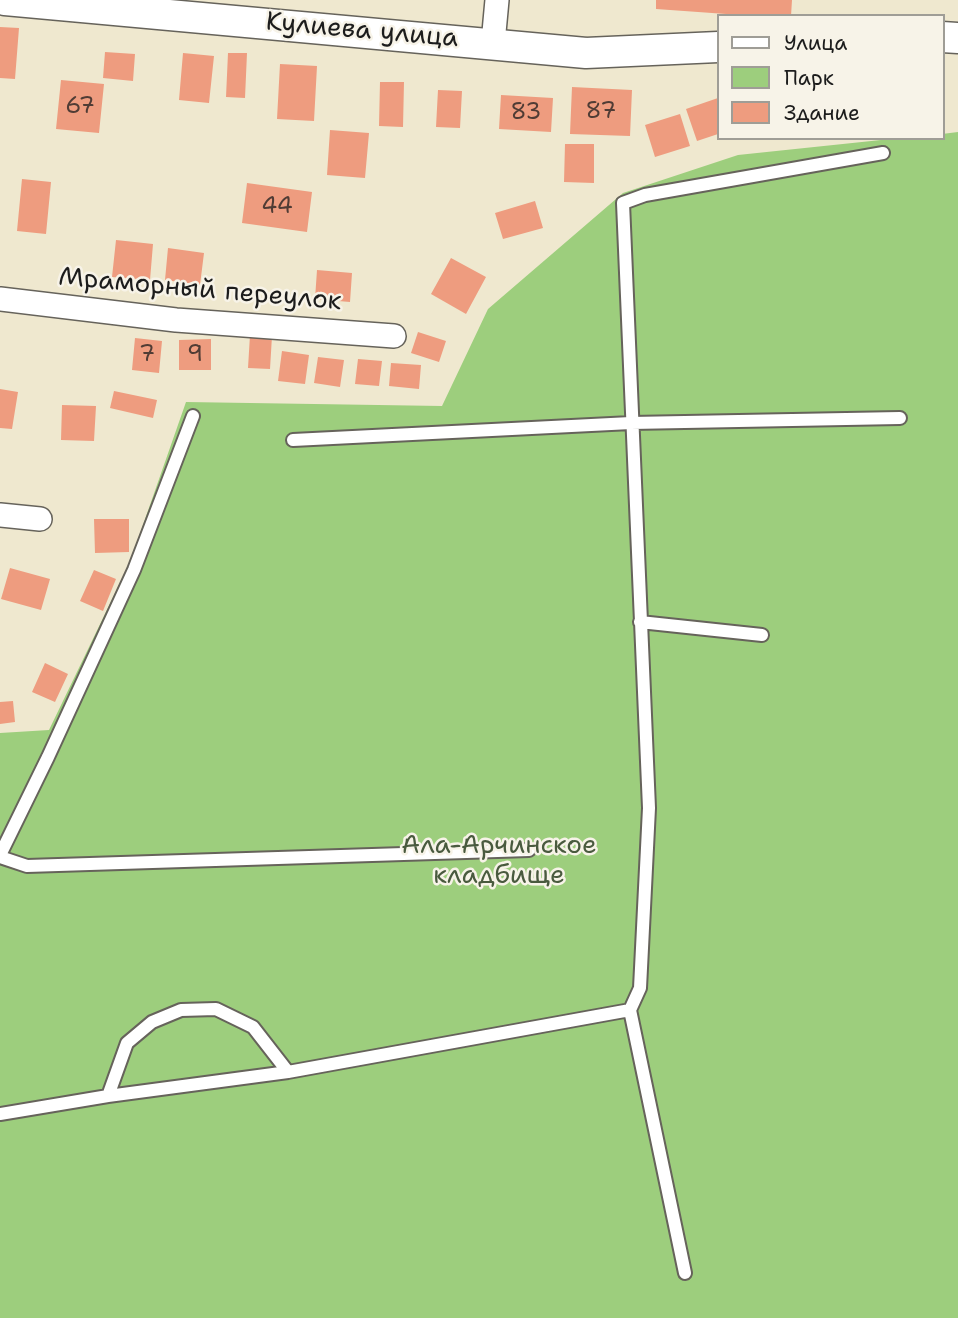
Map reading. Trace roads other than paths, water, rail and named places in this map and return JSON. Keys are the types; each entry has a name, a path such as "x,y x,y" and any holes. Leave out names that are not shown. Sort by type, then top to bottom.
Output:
{"street":[{"name":"Кулиева улица","path":"5,0 586,53 716,47"},
{"path":"493,43 497,0"},
{"name":"Мраморный переулок","path":"0,299 176,320 394,336"},
{"path":"0,515 40,519"}],"lane":[{"path":"685,1273 630,1010 640,988 649,808 623,204 645,195 883,153"},
{"path":"193,416 134,570 0,856 27,866 529,850"},
{"path":"293,440 631,423 900,418"},
{"path":"640,622 762,635"},
{"path":"108,1096 127,1043 152,1022 181,1010 216,1009 253,1027 288,1072"},
{"path":"0,1114 108,1096 288,1072 630,1010"}],"park label":[{"name":"Ала-Арчинское кладбище","path":"499,861"}]}
